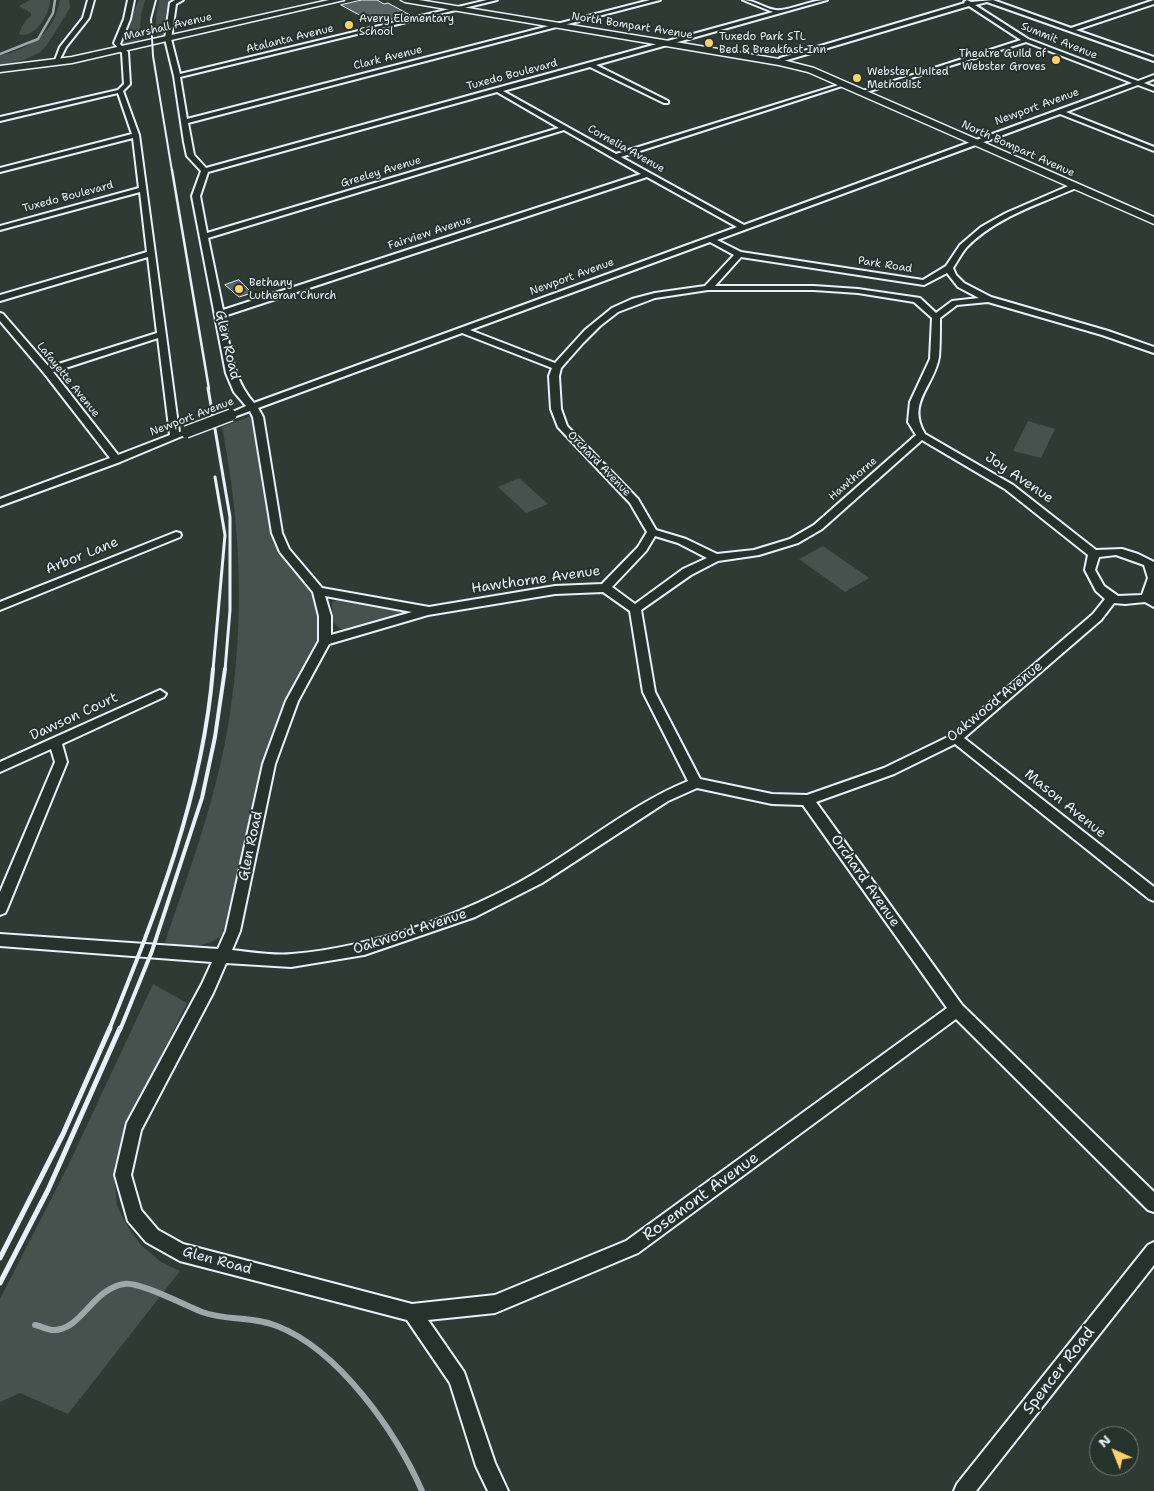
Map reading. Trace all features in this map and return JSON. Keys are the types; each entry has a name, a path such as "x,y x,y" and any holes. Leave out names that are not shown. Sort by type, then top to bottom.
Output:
{"street":[{"path":"56,62 63,47 86,18 91,0"},
{"path":"0,119 120,90 128,84 125,52 116,46 127,19 130,0"},
{"path":"180,0 173,3 168,39 177,76 189,153 205,171"},
{"name":"Marshall Avenue","path":"0,69 56,62 122,49 340,0"},
{"name":"North Bompart Avenue","path":"405,0 779,62 810,70 1154,221"},
{"name":"Atalanta Avenue","path":"177,76 494,0"},
{"name":"Clark Avenue","path":"184,122 657,0"},
{"path":"746,0 779,13"},
{"name":"Tuxedo Boulevard","path":"205,171 824,0"},
{"path":"779,62 782,59 966,2 988,0"},
{"name":"Summit Avenue","path":"988,0 1154,59"},
{"name":"Summit Avenue","path":"966,2 1026,40 1135,84 1154,89"},
{"path":"1070,30 1154,2"},
{"path":"862,93 1026,40"},
{"path":"1017,42 1135,84"},
{"path":"590,64 666,102"},
{"name":"Newport Avenue","path":"0,503 462,330 1154,77"},
{"path":"616,156 843,84"},
{"path":"120,90 136,135 175,437"},
{"name":"Cornelia Avenue","path":"497,90 744,228"},
{"path":"1061,112 1154,149"},
{"name":"Greeley Avenue","path":"203,237 565,128"},
{"path":"0,170 136,135"},
{"name":"Glen Road","path":"205,171 204,177 197,185 196,196 231,373 238,392 253,408 258,417 277,533 284,550 318,591 325,616 325,640 292,701 269,764 233,931 223,956 133,1128 123,1175 134,1215 152,1236 180,1252 412,1313"},
{"name":"Fairview Avenue","path":"220,314 647,174"},
{"path":"1073,186 1009,215 984,229 964,247 949,268 952,276 961,285 988,299 1105,333 1154,350"},
{"name":"Tuxedo Boulevard","path":"0,228 142,189"},
{"name":"Park Road","path":"712,240 739,254 924,283 949,268"},
{"path":"0,298 151,253"},
{"path":"708,288 739,254"},
{"path":"917,300 924,283"},
{"path":"462,330 557,367 602,320 623,305 665,293 708,288 814,288 858,291 917,300 936,317"},
{"path":"936,317 955,303 988,299"},
{"name":"Lafayette Avenue","path":"0,316 47,371 117,460"},
{"path":"921,436 913,422 915,402 934,360 936,317"},
{"path":"47,371 162,334"},
{"name":"Orchard Avenue","path":"557,367 554,376 556,409 563,427 634,501 652,532"},
{"name":"Joy Avenue","path":"921,436 1009,487 1094,554"},
{"name":"Hawthorne","path":"634,609 687,572 716,558 755,553 794,541 818,527 921,436"},
{"path":"652,532 682,541 716,558"},
{"name":"Hawthorne Avenue","path":"325,640 429,611 555,590 605,588 642,549 652,532"},
{"name":"Arbor Lane","path":"0,606 176,535"},
{"path":"1111,550 1151,562 1153,578 1150,600 1111,599 1100,589 1090,570 1094,554 1111,550"},
{"path":"605,588 634,609 649,692 696,782 772,799 807,800"},
{"name":"Hawthorne Avenue","path":"318,591 429,611"},
{"name":"Oakwood Avenue","path":"807,800 889,771 956,738 1097,617 1111,599"},
{"name":"Dawson Court","path":"0,767 160,694"},
{"name":"Mason Avenue","path":"956,738 1154,895"},
{"path":"0,909 61,762 55,742"},
{"name":"Oakwood Avenue","path":"0,940 291,961 364,949 470,913 537,879 663,798 696,782"},
{"name":"Orchard Avenue","path":"807,800 957,1010 1154,1204"},
{"name":"Rosemont Avenue","path":"412,1313 494,1304 632,1247 957,1010"},
{"name":"Spencer Road","path":"964,1491 1154,1251"},
{"path":"412,1313 458,1378 486,1466 498,1491"}],"shaded area":[{"path":"30,0 50,0 47,12 36,29 25,35 19,34 31,13 19,6"},
{"path":"60,0 69,0 70,8 47,45 39,53 24,60 0,66 0,56 31,44 46,31 57,12"},
{"path":"139,0 145,0 141,15 139,43 122,45 122,39"},
{"path":"159,0 170,0 166,13 164,37 155,39 157,37 156,16"},
{"path":"251,416 255,420 272,538 284,559 314,598 318,614 318,637 270,742 252,806 237,892 222,935 202,945 180,946 165,942 202,832 224,748 234,683 237,646 239,573 237,536 222,427"},
{"path":"1028,421 1055,429 1041,458 1013,451"},
{"path":"519,478 548,504 526,513 498,487"},
{"path":"823,546 869,578 845,592 799,559"},
{"path":"341,598 401,609 404,613 351,630 341,629 333,623 332,602"},
{"path":"153,984 187,1003 125,1129 114,1171 117,1206 128,1227 141,1245 161,1262 180,1271 68,1414 20,1393 0,1402 0,1299 67,1168"}],"building":[{"name":"Avery Elementary School","path":"362,0 377,0 384,4 388,3 410,15 374,23 341,5"},
{"name":"Bethany Lutheran Church","path":"239,280 252,293 239,297 225,285"}],"waterway":[{"path":"0,54 38,39 53,13 55,0"},
{"path":"35,1325 51,1330 63,1329 79,1317 103,1293 113,1287 131,1284 151,1290 211,1315 259,1321 277,1326 300,1338 322,1354 363,1395 397,1444 422,1491"}],"railway":[{"path":"156,0 151,19 153,56 172,171"},
{"path":"172,170 209,389"},
{"path":"208,388 230,517 230,610 225,670"},
{"path":"213,670 225,535 215,477"},
{"path":"109,1030 160,898 188,808 208,716 213,669"},
{"path":"120,1030 152,951 202,798 215,737 225,669"},
{"path":"0,1258 63,1134 110,1028"},
{"path":"0,1283 48,1190 120,1028"}],"place":[{"name":"Avery Elementary School","path":"349,25"},
{"name":"Tuxedo Park STL Bed & Breakfast Inn","path":"709,43"},
{"name":"Theatre Guild of Webster Groves","path":"1056,60"},
{"name":"Webster United Methodist","path":"857,78"},
{"name":"Bethany Lutheran Church","path":"239,289"}]}
